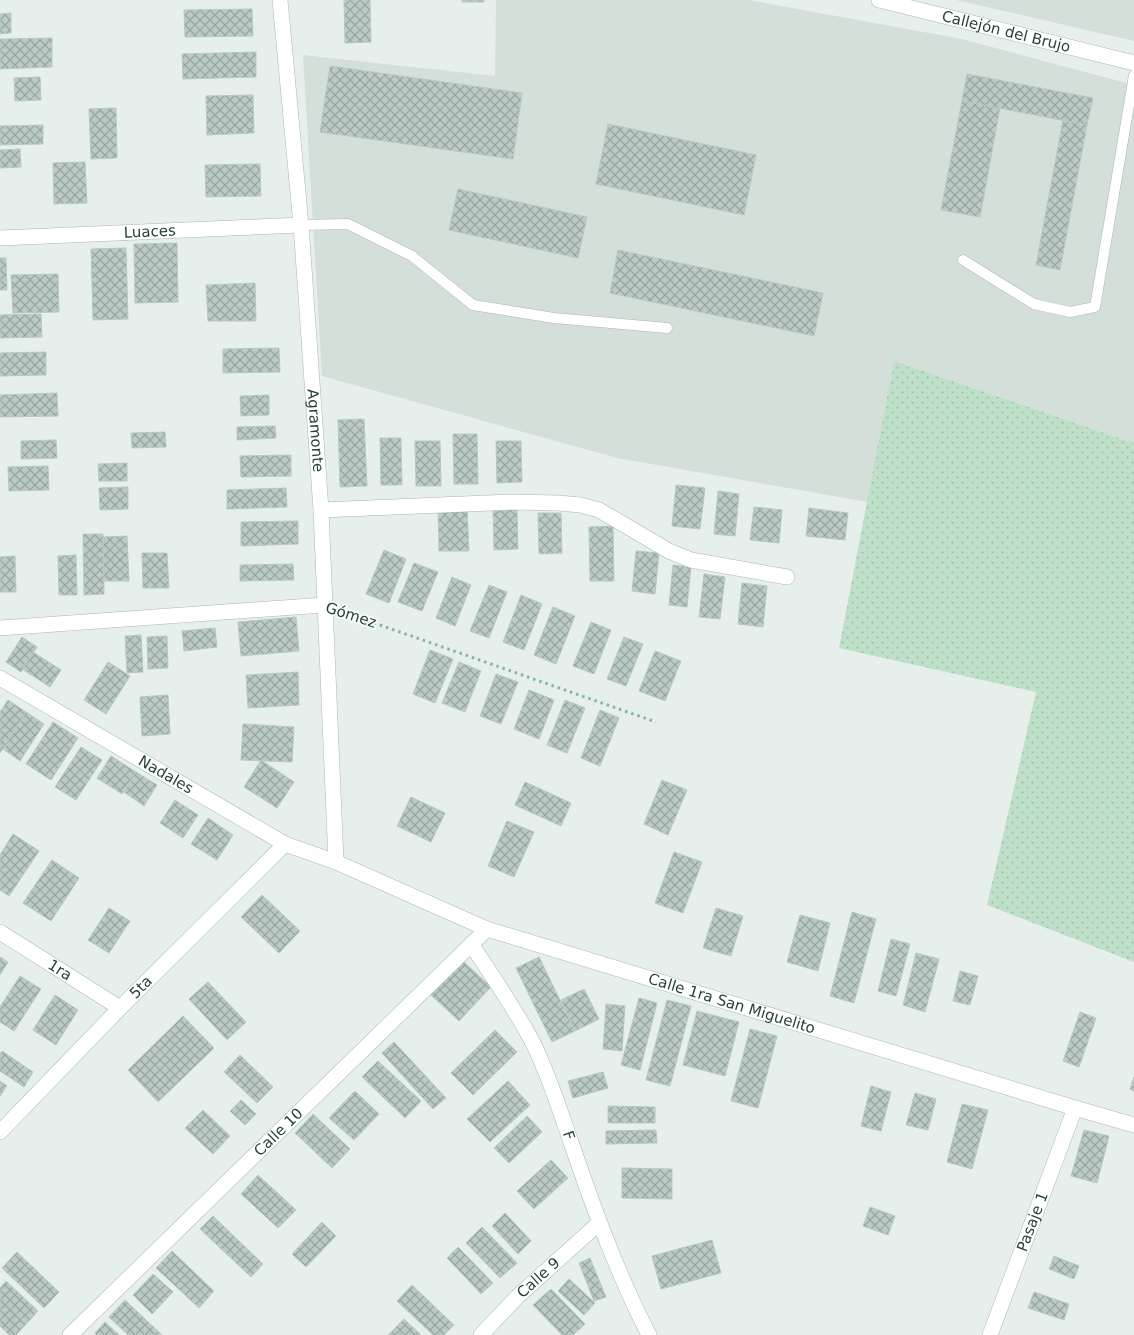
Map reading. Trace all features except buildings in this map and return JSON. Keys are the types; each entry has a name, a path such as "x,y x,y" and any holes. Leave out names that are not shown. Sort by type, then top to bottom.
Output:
{"street":[{"name":"Agramonte","path":"280,0 301,225 321,510 336,862"},
{"name":"Callejón del Brujo","path":"879,0 1134,63"},
{"name":"Luaces","path":"0,238 301,225"},
{"path":"321,510 513,502 558,502 581,505 599,510 669,551 691,560 787,577"},
{"name":"Gómez","path":"0,628 324,605"},
{"name":"Nadales","path":"0,678 285,844 336,862"},
{"name":"5ta","path":"0,1132 120,1008 285,844"},
{"name":"Calle 1ra San Miguelito","path":"336,862 487,929 1075,1108 1134,1124"},
{"name":"Calle 10","path":"70,1335 487,929"},
{"name":"1ra","path":"0,932 120,1008"},
{"name":"F","path":"471,944 517,1014 534,1045 549,1080 599,1223 633,1304 649,1335"},
{"name":"Pasaje 1","path":"990,1335 1075,1108"},
{"name":"Calle 9","path":"481,1335 518,1297 599,1223"}],"lane":[{"path":"963,260 1034,304 1070,312 1095,307 1134,75"},
{"path":"301,225 348,224 412,256 474,305 554,318 667,328"}],"path":[{"name":"Gómez","path":"324,605 656,722"}],"shaded area":[{"path":"496,0 749,0 962,39 1134,85 1134,443 894,361 868,502 617,458 322,376 303,55 495,76"},
{"path":"956,0 1134,0 1134,41"}],"green space":[{"path":"894,361 1134,443 1134,962 987,905 1036,692 839,648"}]}
